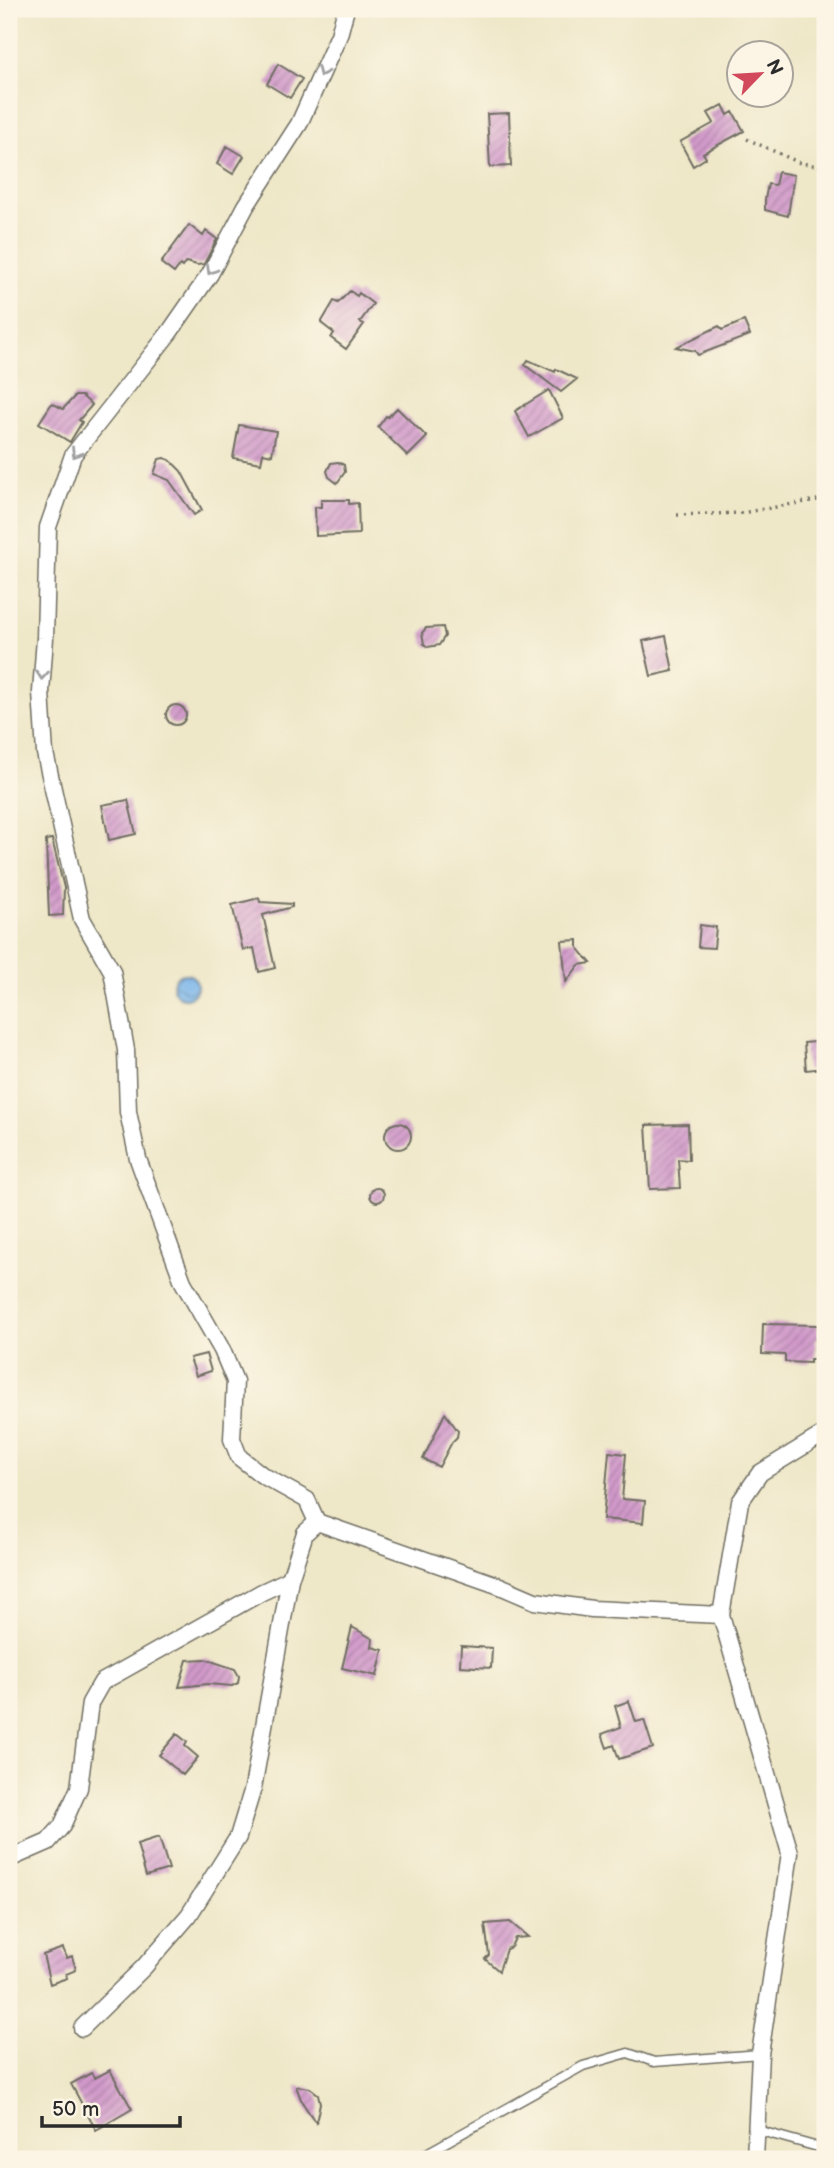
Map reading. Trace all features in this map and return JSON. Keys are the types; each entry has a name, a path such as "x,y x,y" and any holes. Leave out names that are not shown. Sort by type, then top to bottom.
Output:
{"street":[{"path":"346,9 339,35 299,124 246,206 210,274 169,333 73,455 48,527 46,638 41,692 45,753 82,919 112,971 126,1050 128,1112 138,1159 183,1282 222,1350 235,1381 232,1439 239,1457 262,1475 307,1500 317,1522 536,1601 592,1609 721,1615"},
{"path":"755,2159 760,2054 790,1853 721,1615 740,1502 760,1474 825,1433"},
{"path":"82,2028 144,1967 189,1915 238,1838 253,1787 290,1579 305,1533 317,1522"},
{"path":"9,1859 48,1842 62,1826 79,1788 90,1703 102,1682 290,1579"}],"lane":[{"path":"416,2159 583,2066 628,2053 654,2062 760,2054"},
{"path":"757,2130 825,2150"}],"path":[{"path":"747,139 800,163 825,167"},
{"path":"677,515 741,513 817,500 825,495"}],"water":[{"path":"185,974 194,977 197,986 194,995 185,998 176,995 173,986 176,977"}],"building":[{"path":"278,64 302,79 290,98 267,84"},
{"path":"723,105 728,115 733,112 744,131 703,153 706,158 693,166 680,142 714,123 708,113"},
{"path":"509,113 511,166 490,167 487,114"},
{"path":"227,146 244,156 233,174 217,164"},
{"path":"778,172 794,175 788,216 765,210 768,184 775,185"},
{"path":"189,225 203,236 206,231 217,239 204,264 186,262 174,273 161,263"},
{"path":"350,291 357,296 359,293 373,304 360,322 364,324 346,349 331,338 334,333 321,323 334,301 338,303"},
{"path":"744,321 750,335 698,355 695,351 676,347 719,326 722,330"},
{"path":"528,360 577,379 561,392 525,365"},
{"path":"549,390 563,418 529,437 515,411"},
{"path":"75,396 82,396 92,405 79,420 82,422 70,442 39,423 52,403 63,409"},
{"path":"397,408 427,437 408,456 378,427 386,416"},
{"path":"239,425 276,431 272,455 263,453 261,463 233,458"},
{"path":"164,458 181,471 202,510 194,515 169,480 154,474 159,459"},
{"path":"331,463 344,465 345,472 337,483 329,477 327,471"},
{"path":"321,500 349,500 349,504 358,503 359,534 316,536 315,507 321,507"},
{"path":"443,627 445,636 439,645 428,647 424,644 422,633 426,628"},
{"path":"666,636 673,671 651,676 643,641"},
{"path":"176,705 183,708 186,715 183,722 176,725 169,722 166,715 169,708"},
{"path":"128,800 136,834 109,840 102,805"},
{"path":"52,839 64,888 63,915 49,916 46,840"},
{"path":"259,898 260,902 292,904 292,907 263,915 275,968 259,972 254,948 243,950 232,905"},
{"path":"700,925 716,927 714,948 698,947"},
{"path":"578,940 578,948 591,963 579,965 566,982 562,941"},
{"path":"825,1041 825,1068 806,1070 804,1043"},
{"path":"398,1123 407,1127 411,1136 407,1145 398,1149 389,1145 385,1136 389,1127"},
{"path":"688,1124 689,1160 678,1159 680,1188 650,1189 646,1125"},
{"path":"374,1188 380,1188 384,1195 380,1202 374,1202 370,1198 370,1192"},
{"path":"763,1324 818,1325 819,1338 816,1339 815,1359 810,1359 810,1363 785,1362 785,1355 762,1354"},
{"path":"206,1354 211,1371 196,1376 190,1358"},
{"path":"445,1413 458,1431 439,1467 423,1459"},
{"path":"609,1452 626,1454 622,1499 645,1501 643,1523 603,1519"},
{"path":"352,1627 373,1639 372,1647 383,1650 377,1676 342,1668"},
{"path":"461,1646 492,1648 491,1668 460,1666"},
{"path":"205,1659 235,1669 239,1676 238,1683 232,1686 208,1684 179,1687 187,1660"},
{"path":"629,1701 636,1722 644,1720 653,1748 619,1759 614,1745 607,1748 602,1734 621,1727 615,1706"},
{"path":"177,1734 187,1742 185,1746 198,1757 183,1775 159,1755"},
{"path":"159,1837 169,1869 146,1876 137,1844"},
{"path":"510,1922 528,1937 515,1938 511,1947 506,1949 499,1971 485,1959 489,1955 485,1924"},
{"path":"63,1948 67,1958 72,1956 76,1970 66,1974 67,1978 50,1984 43,1955"},
{"path":"110,2070 132,2109 96,2130 71,2084 91,2073 95,2078"},
{"path":"296,2086 310,2088 318,2094 320,2103 316,2123 302,2102"}]}
